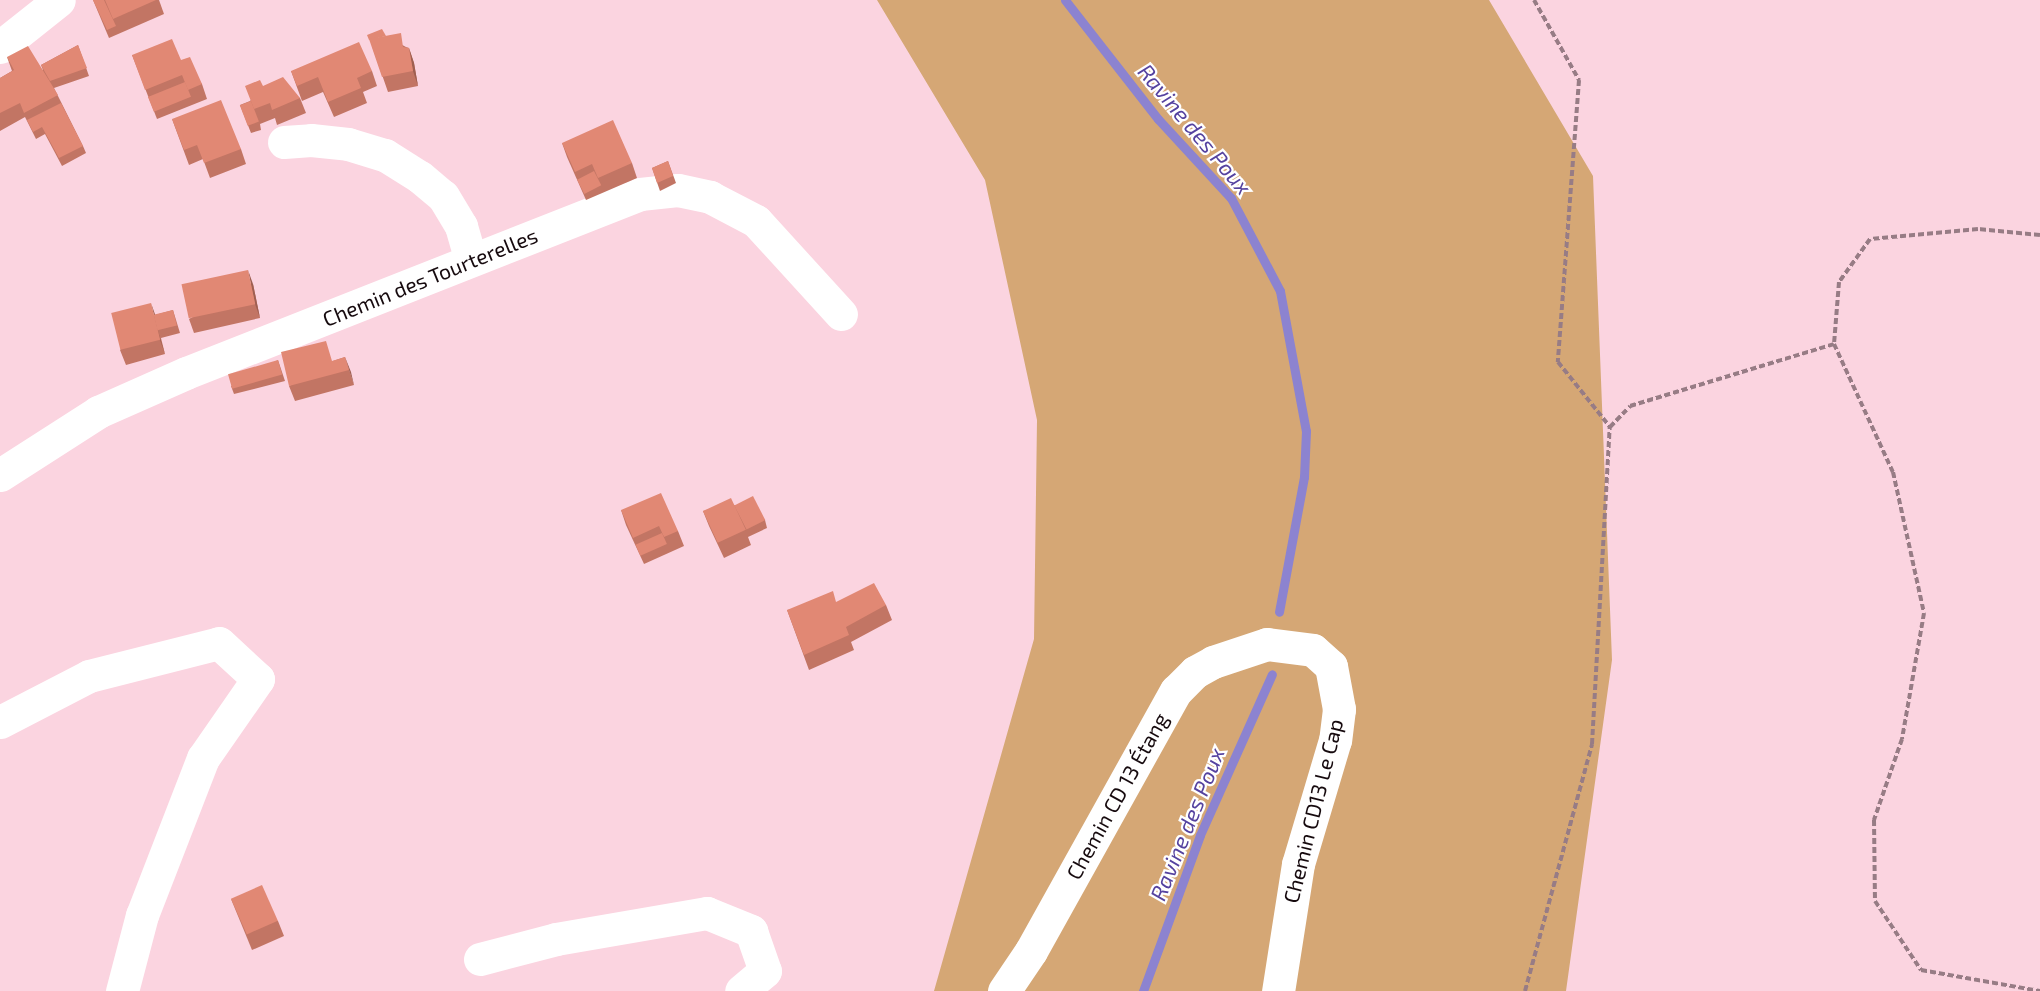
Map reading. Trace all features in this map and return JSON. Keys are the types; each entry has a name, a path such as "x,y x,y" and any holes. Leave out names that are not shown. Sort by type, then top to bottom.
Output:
{"street":[{"path":"0,47 59,0"},
{"path":"284,142 311,140 348,144 386,155 420,177 443,196 461,226 471,260"},
{"name":"Chemin des Tourterelles","path":"0,475 108,408 471,260 640,194 678,190 710,197 756,221 841,314"},
{"path":"0,722 89,676 219,643 258,679 203,758 142,915 122,991"},
{"name":"Chemin CD 13 Étang","path":"1004,991 1031,951 1176,691 1195,672 1213,662 1268,644"},
{"name":"Chemin CD13 Le Cap","path":"1268,644 1313,650 1325,660 1331,666 1337,686 1339,709 1335,740 1298,864 1278,991"},
{"path":"480,959 556,939 707,913 751,931 765,971 741,991"}],"path":[{"path":"1534,0 1579,80 1558,362 1610,427"},
{"path":"2040,235 1978,230 1870,239 1839,282 1834,344 1893,472 1924,613 1902,739 1874,820 1875,901 1921,970 2040,991"},
{"path":"1525,991 1592,744 1610,427 1630,406 1834,344"}],"shaded area":[{"path":"877,0 1489,0 1593,176 1612,660 1566,991 934,991 1034,639 1037,420 985,180"}],"building":[{"path":"93,0 104,0 116,26 107,30"},
{"path":"105,0 156,0 113,19"},
{"path":"382,29 386,36 369,40 367,35"},
{"path":"401,33 403,47 409,48 413,71 382,77 369,39"},
{"path":"172,39 181,60 190,57 202,84 188,90 182,75 145,90 132,55"},
{"path":"359,42 372,71 357,78 361,88 328,102 318,77 297,86 291,71"},
{"path":"78,45 87,68 50,81 41,65"},
{"path":"28,46 58,95 24,113 20,103 0,113 0,78 14,70 7,57"},
{"path":"283,77 300,98 272,110 270,103 254,109 245,86 260,80 263,86"},
{"path":"185,82 191,97 154,112 148,97"},
{"path":"221,100 241,149 204,163 197,145 184,150 172,119"},
{"path":"251,101 259,122 248,126 240,105"},
{"path":"61,103 83,146 59,158 42,127 33,132 27,120"},
{"path":"613,120 632,163 598,178 592,164 575,172 562,143"},
{"path":"668,161 673,176 657,183 652,168"},
{"path":"594,171 601,185 584,194 577,180"},
{"path":"248,270 255,304 189,318 181,284"},
{"path":"151,303 160,340 120,350 111,313"},
{"path":"173,310 177,326 157,330 154,315"},
{"path":"326,341 332,361 345,357 349,370 289,386 281,352"},
{"path":"278,360 282,374 232,389 228,374"},
{"path":"661,493 678,531 664,537 659,526 633,538 621,510"},
{"path":"753,496 765,520 747,530 734,506"},
{"path":"731,498 746,530 718,543 703,511"},
{"path":"662,533 667,544 640,556 636,545"},
{"path":"874,583 886,605 846,627 849,635 804,655 787,610 833,591 836,602"},
{"path":"262,885 278,921 247,934 231,899"}],"waterway":[{"name":"Ravine des Poux","path":"1065,0 1158,119 1231,198 1280,291 1306,431 1304,477 1279,612"},
{"name":"Ravine des Poux","path":"1143,991 1200,835 1272,674"}]}
